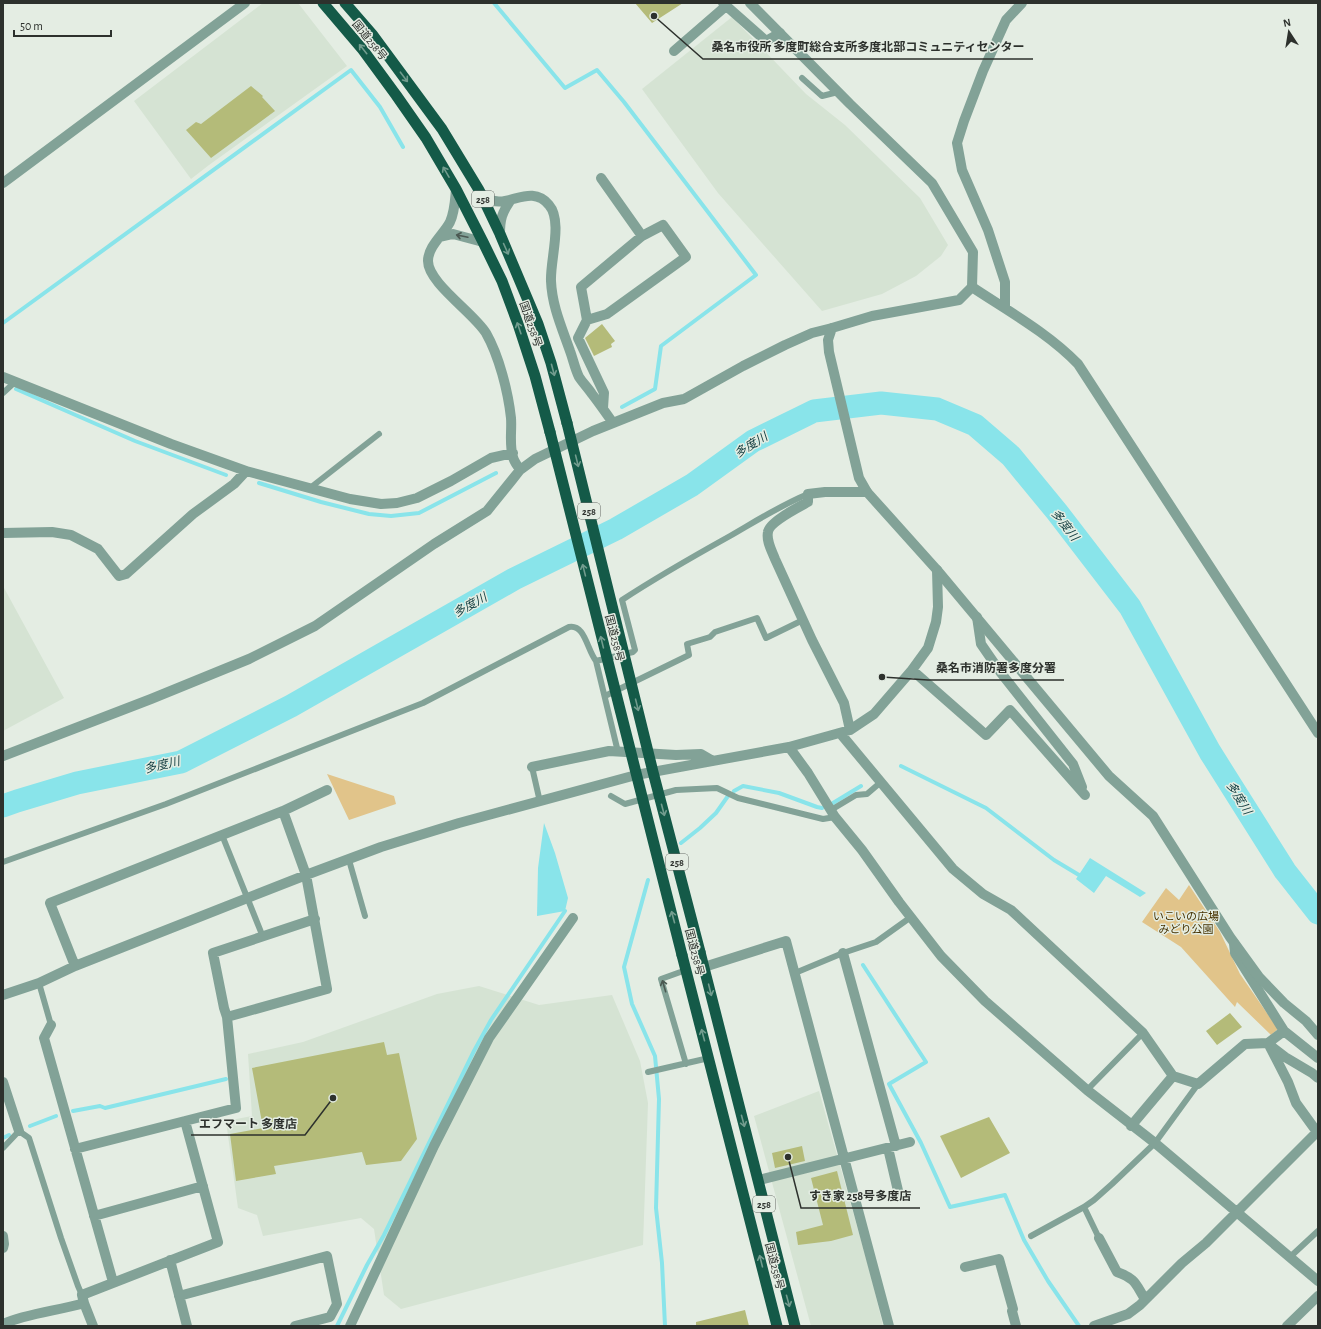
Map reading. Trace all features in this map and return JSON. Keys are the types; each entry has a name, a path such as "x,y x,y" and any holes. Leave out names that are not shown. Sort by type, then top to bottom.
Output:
{"highway":[{"name":"国道258号","path":"323,3 363,50 426,138 456,189 483,242 502,281 518,324 535,376 550,432 777,1326"},
{"name":"国道258号","path":"345,3 372,34 442,129 478,190 500,234 538,324 551,363 567,423 653,772 759,1180 777,1259 795,1326"}],"street":[{"path":"3,183 245,3"},
{"path":"3,756 151,700 249,659 315,626 434,544 487,511 520,470 535,459 593,431 663,403 684,399 743,366 812,333 872,316 959,300 972,287 974,252 932,183 838,92 750,3"},
{"path":"1005,308 1005,282 988,230 962,170 957,143 983,71 1006,20 1022,3"},
{"path":"674,51 724,4 766,41 780,33"},
{"path":"601,178 642,236"},
{"path":"456,189 455,208 450,221 440,237 432,246 428,261 433,276 446,291 468,311 486,333 502,372 511,417 513,457 520,470"},
{"path":"478,190 487,199 498,201 510,201 519,196 530,195 539,198 548,204 554,212 556,222 552,255 551,282 555,310 579,376 613,423"},
{"path":"500,234 500,220 510,201"},
{"path":"587,320 607,314 686,257 663,225 642,236 581,287 587,320 578,338 604,393 603,408"},
{"path":"440,237 453,234 483,242"},
{"path":"972,287 1005,308 1066,351 1078,364 1318,733"},
{"path":"832,328 828,340 829,352 859,478 866,492 937,570 1109,776 1153,816 1234,943 1260,977 1284,1003 1306,1021 1318,1035"},
{"path":"3,377 171,444 246,471 350,499 381,504 397,503 417,498 429,493 491,458 513,454"},
{"path":"3,533 52,532 71,535 98,548 119,576 126,574 193,514 234,484 246,471"},
{"path":"866,492 825,492 808,494 808,502 773,524 768,529 767,533 771,551 775,560 844,703 845,731 881,782 953,869 983,894 1012,910 1143,1033 1173,1076 1198,1084 1245,1044 1268,1043 1284,1031"},
{"path":"3,995 39,983 75,966 306,875 381,848 460,823 636,775 789,747 845,731 874,714 912,670 928,648 938,607 937,570"},
{"path":"912,670 986,735 1010,710 1085,795 1073,764 1001,673 981,644 977,618"},
{"path":"789,747 808,773 833,814 862,850 941,956 985,1001 1087,1090 1130,1126 1155,1143 1318,1281"},
{"path":"532,767 609,751 676,756 701,754 713,761"},
{"path":"75,966 50,903 283,811 327,790"},
{"path":"227,1016 327,989 306,875 283,811"},
{"path":"350,1326 434,1146 489,1038 573,918"},
{"path":"75,1149 236,1108 227,1016 213,953 315,919"},
{"path":"704,967 786,941 845,1157 888,1326"},
{"path":"1234,943 1235,953 1284,1031 1318,1058"},
{"path":"843,953 892,1147 899,1195"},
{"path":"51,1025 44,1038 113,1282"},
{"path":"1268,1043 1285,1057 1318,1078"},
{"path":"1094,1326 1128,1314 1159,1284 1206,1244 1318,1132 1296,1103 1288,1082 1268,1043"},
{"path":"1130,1126 1173,1076"},
{"path":"3,1082 19,1131"},
{"path":"3,1324 19,1317 58,1310 83,1299 113,1282 218,1242 185,1121"},
{"path":"759,1180 845,1157 910,1142"},
{"path":"94,1216 203,1186"},
{"path":"3,1236 3,1248"},
{"path":"1099,1238 1117,1272 1133,1279 1145,1299"},
{"path":"179,1296 327,1256 337,1304 330,1316 295,1326"},
{"path":"965,1266 999,1258 1013,1309 1012,1311 1016,1326"},
{"path":"170,1260 187,1326"},
{"path":"1287,1326 1318,1296"},
{"path":"83,1299 93,1326"}],"lane":[{"path":"802,78 822,96 838,92"},
{"path":"3,393 15,382"},
{"path":"310,488 379,434"},
{"path":"596,661 633,652 635,650 622,600 655,578 794,500 808,494"},
{"path":"604,696 689,655 687,644 710,637 715,632 757,618 766,638 803,620"},
{"path":"3,862 166,804 423,703 569,627 574,626 582,632 591,655 596,661 618,752"},
{"path":"532,767 540,802"},
{"path":"611,796 625,804 676,790 717,788 738,798 823,819 833,814 856,795 867,794 881,782"},
{"path":"222,835 263,937"},
{"path":"349,860 365,916"},
{"path":"795,974 843,953 876,942 911,917"},
{"path":"686,970 661,979 686,1064"},
{"path":"39,983 51,1025"},
{"path":"1087,1090 1143,1033"},
{"path":"648,1072 709,1058"},
{"path":"1031,1236 1084,1207 1112,1184 1155,1143 1198,1084"},
{"path":"3,1148 19,1131 30,1138 83,1299"},
{"path":"1084,1207 1099,1238"},
{"path":"1290,1257 1318,1231"}],"shaded area":[{"path":"263,3 298,3 347,66 191,179 134,101"},
{"path":"732,17 806,94 845,125 920,198 948,245 941,256 916,276 882,294 822,311 718,193 642,89"},
{"path":"3,586 64,698 3,731"},
{"path":"479,986 539,1005 612,995 640,1061 648,1103 643,1245 401,1309 384,1295 374,1229 361,1218 263,1236 257,1215 238,1208 226,1121 252,1116 248,1054 303,1042 437,994"},
{"path":"819,1091 871,1276 883,1326 811,1326 754,1116"}],"green space":[{"path":"327,774 394,796 396,804 349,820"},
{"name":"いこいの広場 みどり公園","path":"1189,885 1220,932 1240,974 1278,1029 1271,1035 1237,1002 1235,1007 1181,947 1142,922 1166,888 1179,900"}],"water":[{"path":"544,823 555,853 568,898 565,911 537,916 538,868"},
{"path":"1090,858 1146,893 1140,897 1106,876 1094,893 1076,879"}],"building":[{"path":"635,3 683,3 652,23"},
{"path":"251,86 263,96 262,97 275,111 211,158 186,130 196,122 201,124"},
{"path":"602,324 615,341 611,344 612,347 594,356 585,338"},
{"path":"1230,1013 1242,1027 1217,1045 1206,1031"},
{"path":"384,1042 387,1055 399,1053 417,1139 401,1161 366,1165 362,1152 274,1166 276,1174 236,1181 230,1134 263,1128 252,1068"},
{"path":"989,1117 1010,1153 961,1178 940,1136"},
{"path":"802,1146 805,1161 775,1168 772,1153"},
{"path":"837,1171 853,1235 831,1241 798,1245 796,1232 823,1225 811,1178"},
{"path":"745,1310 749,1326 696,1326 696,1322"}],"waterway":[{"path":"494,3 565,88 597,70 624,102 756,275 661,346 655,389 622,407"},
{"path":"3,323 351,70 380,107 403,147"},
{"path":"16,389 135,441 226,475"},
{"name":"多度川","path":"3,806 77,783 181,762 291,706 514,579 616,529 692,485 753,441 814,411 881,403 937,409 975,425 1011,456 1057,512 1130,607 1210,752 1285,871 1318,913"},
{"path":"259,483 321,502 369,514 391,516 419,513 496,473"},
{"path":"901,766 986,808 1054,860 1079,875"},
{"path":"734,791 743,786 779,793 822,808"},
{"path":"833,803 861,786"},
{"path":"681,843 716,813 728,796"},
{"path":"648,880 624,967 632,1004 655,1056 659,1099 656,1208 662,1263 665,1326"},
{"path":"337,1326 367,1265 384,1235 474,1051 491,1020 565,911"},
{"path":"863,965 926,1062 889,1084 921,1143 950,1207 1005,1195 1024,1240 1048,1281 1079,1326"},
{"path":"73,1111 100,1106 105,1108 226,1079"},
{"path":"30,1126 56,1116"},
{"path":"3,1138 9,1135"}],"place":[{"name":"桑名市役所 多度町総合支所多度北部コミュニティセンター","path":"654,16"},
{"name":"桑名市消防署多度分署","path":"882,677"},
{"name":"エフマート 多度店","path":"333,1098"},
{"name":"すき家 258号多度店","path":"788,1157"}]}
